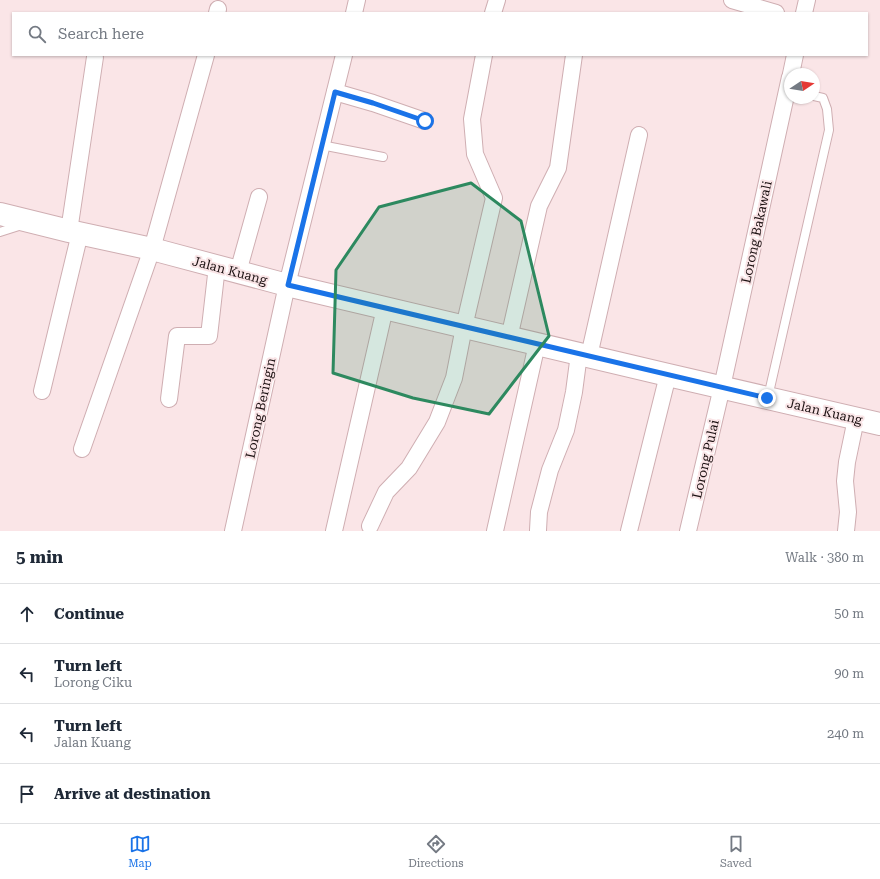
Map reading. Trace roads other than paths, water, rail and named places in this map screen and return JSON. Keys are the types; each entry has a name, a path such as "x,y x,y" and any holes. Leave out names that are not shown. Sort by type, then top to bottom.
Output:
{"main road":[{"name":"Jalan Kuang","path":"0,214 152,249 288,285 509,338 880,424"}],"street":[{"path":"354,12 357,0"},
{"path":"493,12 496,0"},
{"path":"732,0 773,12"},
{"path":"804,12 807,0"},
{"path":"82,449 152,249 206,56"},
{"name":"Lorong Beringin","path":"233,531 288,285 344,56"},
{"path":"370,526 386,492 409,468 437,422 454,378 464,327 494,198 475,154 472,119 484,56"},
{"path":"509,338 539,206 558,168 574,56"},
{"path":"792,68 795,56"},
{"path":"42,391 74,232 95,57"},
{"path":"335,92 425,121"},
{"name":"Lorong Bakawali","path":"722,387 785,104"},
{"path":"538,530 539,512 550,470 566,430 574,392 639,135"},
{"path":"238,272 259,197"},
{"path":"170,399 177,336 209,336 217,266"},
{"path":"334,531 385,308"},
{"path":"495,531 537,344"},
{"path":"629,531 668,375"},
{"name":"Lorong Pulai","path":"688,531 722,387"},
{"path":"846,531 848,512 845,481 847,462 856,418"}],"lane":[{"path":"767,398 828,130 826,104 823,98 820,97"},
{"path":"321,145 383,157"},
{"path":"0,232 32,222"}]}
